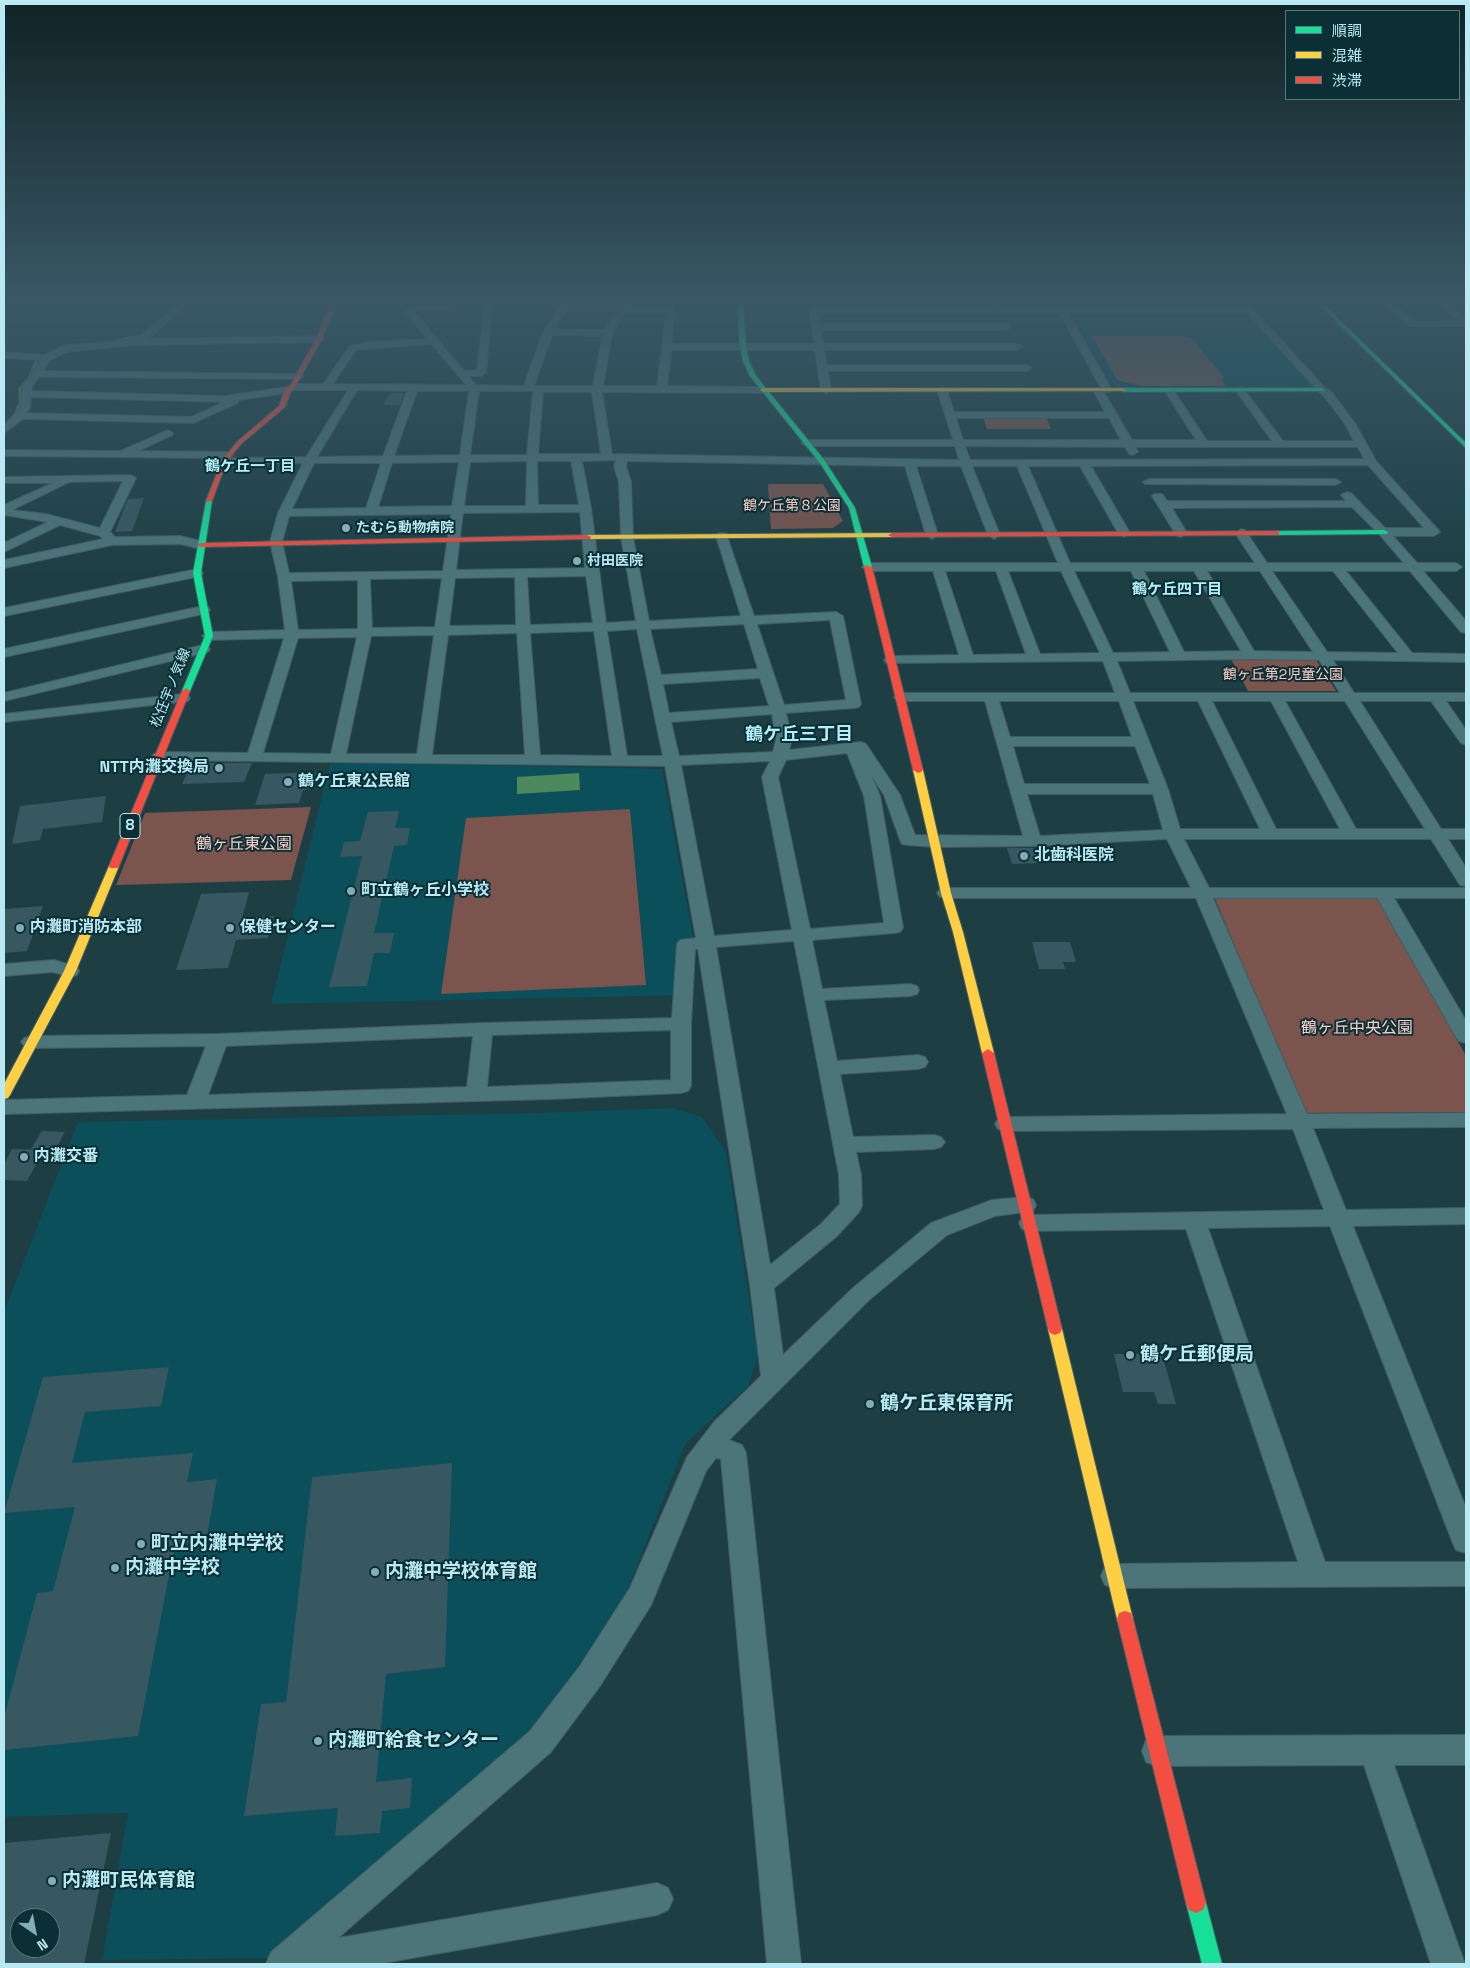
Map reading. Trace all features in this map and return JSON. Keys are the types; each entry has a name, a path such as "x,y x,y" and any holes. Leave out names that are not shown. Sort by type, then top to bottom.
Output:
{"main road":[{"name":"松任宇ノ気線","path":"4,1095 12,1063 30,1042 70,972 206,642 204,610 197,573 210,495 226,458 240,442 282,407 288,393"},
{"path":"765,393 823,462 852,508 860,534 1157,1751 1212,1964"},
{"path":"1411,393 1466,446"},
{"path":"201,545 276,542 860,534 994,535 1383,532"}],"street":[{"path":"4,430 20,416 25,408 26,394 146,398 242,397 267,393"},
{"path":"254,758 292,634 284,577 276,542 284,513 310,460 351,393"},
{"path":"372,511 387,460 411,393"},
{"path":"424,759 474,393"},
{"path":"532,509 533,393"},
{"path":"597,393 607,457"},
{"path":"943,393 965,462 994,535"},
{"path":"1104,393 1112,415 1181,533"},
{"path":"1171,393 1204,444"},
{"path":"1242,393 1280,444"},
{"path":"1327,393 1350,423 1371,462 1434,532 1383,532"},
{"path":"20,416 193,420 242,397"},
{"path":"950,415 1112,415"},
{"path":"4,510 168,433"},
{"path":"806,443 1363,444"},
{"path":"4,453 310,460 607,457 909,463 1371,462"},
{"path":"576,458 585,508 599,627 620,760"},
{"path":"622,458 620,466 625,482 627,537 706,942 762,1285 774,1379"},
{"path":"1021,462 1066,568 1108,658 1160,789 1173,834 1202,892 1300,1121 1466,1541"},
{"path":"1083,462 1124,533"},
{"path":"1319,462 1335,482 1383,532 1466,628"},
{"path":"909,463 932,535"},
{"path":"4,480 130,478 108,537"},
{"path":"1150,482 1335,482"},
{"path":"1163,505 1356,504"},
{"path":"284,513 585,508"},
{"path":"4,510 58,522 108,537 180,540 201,545"},
{"path":"4,548 58,522"},
{"path":"1241,533 1350,697 1466,881"},
{"path":"722,536 778,710 784,740 780,756 770,777 788,863 800,936 850,1175 851,1206 829,1230 762,1285"},
{"path":"4,564 108,537"},
{"path":"1198,566 1250,656"},
{"path":"1336,566 1409,658"},
{"path":"868,567 1456,567"},
{"path":"938,567 967,659"},
{"path":"1001,568 1035,659"},
{"path":"1136,568 1179,656"},
{"path":"284,577 592,572"},
{"path":"4,612 197,573"},
{"path":"521,573 522,628 533,758"},
{"path":"337,759 365,633 364,575"},
{"path":"4,653 204,610"},
{"path":"4,696 206,642 292,634 599,627 836,616 854,704 662,718"},
{"path":"891,660 1179,656 1466,658"},
{"path":"654,680 766,674"},
{"path":"901,697 1466,697"},
{"path":"1203,697 1270,833"},
{"path":"1435,697 1466,740"},
{"path":"4,718 183,698"},
{"path":"991,698 1033,841"},
{"path":"1276,698 1351,834"},
{"path":"1004,742 1141,742"},
{"path":"159,757 337,759 533,758 672,761 780,756 862,747 892,795 908,840 936,842 1033,841 1173,834 1466,834"},
{"path":"4,1107 476,1094 681,1086 681,1024 686,944 894,928 872,796 852,748"},
{"path":"1018,789 1160,789"},
{"path":"946,892 1466,893"},
{"path":"1382,892 1466,1037"},
{"path":"4,970 54,966 70,972"},
{"path":"813,995 910,990"},
{"path":"30,1042 218,1040 483,1029 681,1024"},
{"path":"476,1094 483,1029"},
{"path":"195,1101 218,1040"},
{"path":"828,1068 918,1062"},
{"path":"1005,1124 1466,1120"},
{"path":"845,1145 934,1142"},
{"path":"283,1964 540,1742 590,1676 642,1596 696,1465 711,1444 723,1429 860,1294 939,1228 992,1208 1027,1214 1194,1220 1466,1216"},
{"path":"1194,1220 1316,1575"},
{"path":"711,1444 733,1453 784,1964"},
{"path":"1115,1576 1466,1574"},
{"path":"1157,1751 1466,1750"},
{"path":"1374,1751 1448,1964"},
{"path":"283,1964 657,1899"}],"shaded area":[{"path":"330,764 662,769 695,948 687,995 271,1004"},
{"path":"579,773 580,790 517,794 517,777"},
{"path":"673,1108 702,1117 726,1152 758,1357 748,1386 685,1444 625,1597 535,1744 286,1958 102,1960 128,1813 4,1817 4,1312 78,1122 535,1113"}],"green space":[{"path":"983,416 1046,417 1051,429 987,429"},
{"name":"鶴ケ丘第８公園","path":"768,484 823,484 843,521 833,528 771,529"},
{"name":"鶴ヶ丘第2児童公園","path":"1315,658 1336,691 1248,691 1231,659"},
{"name":"鶴ヶ丘東公園","path":"311,807 291,880 116,885 145,813"},
{"path":"630,809 646,985 441,994 466,818"},
{"name":"鶴ヶ丘中央公園","path":"1215,899 1378,899 1466,1056 1466,1112 1305,1113"}],"building":[{"path":"390,393 404,393 400,405 383,405"},
{"path":"144,498 132,531 115,532 128,499"},
{"name":"NTT内灘交換局","path":"192,763 252,763 244,782 182,784"},
{"name":"鶴ケ丘東公民館","path":"316,772 311,789 303,790 299,803 255,805 265,774"},
{"path":"106,796 102,822 43,829 40,840 12,844 20,806"},
{"path":"399,811 395,828 410,828 407,845 394,846 374,933 394,933 390,953 374,953 367,986 329,987 362,856 340,857 344,842 360,841 368,812"},
{"name":"北歯科医院","path":"1007,848 1036,848 1041,863 1012,864"},
{"name":"保健センター","path":"249,892 242,918 274,916 268,938 236,940 228,968 176,970 201,894"},
{"name":"内灘町消防本部","path":"43,906 27,951 4,953 4,909"},
{"path":"1032,942 1070,942 1076,962 1063,962 1065,969 1039,969"},
{"path":"42,1131 65,1132 55,1150 31,1149"},
{"name":"内灘交番","path":"12,1149 44,1150 27,1181 4,1180 4,1164"},
{"name":"鶴ケ丘郵便局","path":"1114,1354 1162,1354 1176,1404 1158,1404 1154,1392 1123,1392"},
{"name":"内灘中学校","path":"169,1367 161,1406 85,1412 72,1463 193,1453 187,1482 217,1479 206,1541 175,1544 138,1736 4,1750 4,1718 37,1593 53,1591 75,1507 4,1513 43,1377"},
{"name":"内灘中学校体育館","path":"452,1463 445,1667 386,1674 376,1782 412,1778 410,1808 382,1811 380,1833 335,1836 338,1808 244,1816 261,1704 286,1702 312,1477"},
{"name":"内灘町民体育館","path":"111,1833 84,1964 4,1964 4,1843"}],"waterway":[{"path":"4,426 12,421 20,404 20,393"}],"traffic: fast":[{"path":"767,393 823,462 852,508 868,567"},
{"path":"1411,393 1466,446"},
{"path":"186,691 209,636 197,573 209,501"},
{"path":"1276,533 1384,532"},
{"path":"1196,1903 1212,1964"}],"traffic: slow":[{"path":"587,537 892,535"},
{"path":"918,770 946,893 958,932 988,1053"},
{"path":"4,1095 70,971 114,866"},
{"path":"1055,1329 1125,1619"}],"traffic: jam":[{"path":"209,501 224,461 240,442 282,407 287,393"},
{"path":"892,535 1276,533"},
{"path":"201,545 587,537"},
{"path":"868,567 918,770"},
{"path":"114,866 186,691"},
{"path":"988,1053 1055,1329"},
{"path":"1125,1619 1196,1903"}],"place":[{"name":"たむら動物病院","path":"346,528"},
{"name":"村田医院","path":"577,561"},
{"name":"NTT内灘交換局","path":"219,768"},
{"name":"鶴ケ丘東公民館","path":"288,782"},
{"name":"北歯科医院","path":"1024,856"},
{"name":"町立鶴ヶ丘小学校","path":"351,891"},
{"name":"内灘町消防本部","path":"20,928"},
{"name":"保健センター","path":"230,928"},
{"name":"内灘交番","path":"24,1157"},
{"name":"鶴ケ丘郵便局","path":"1130,1355"},
{"name":"鶴ケ丘東保育所","path":"870,1404"},
{"name":"町立内灘中学校","path":"141,1544"},
{"name":"内灘中学校","path":"115,1568"},
{"name":"内灘中学校体育館","path":"375,1572"},
{"name":"内灘町給食センター","path":"318,1741"},
{"name":"内灘町民体育館","path":"52,1881"}],"district":[{"name":"鶴ケ丘一丁目","path":"250,467"},
{"name":"鶴ケ丘四丁目","path":"1177,590"},
{"name":"鶴ケ丘三丁目","path":"799,735"}]}
